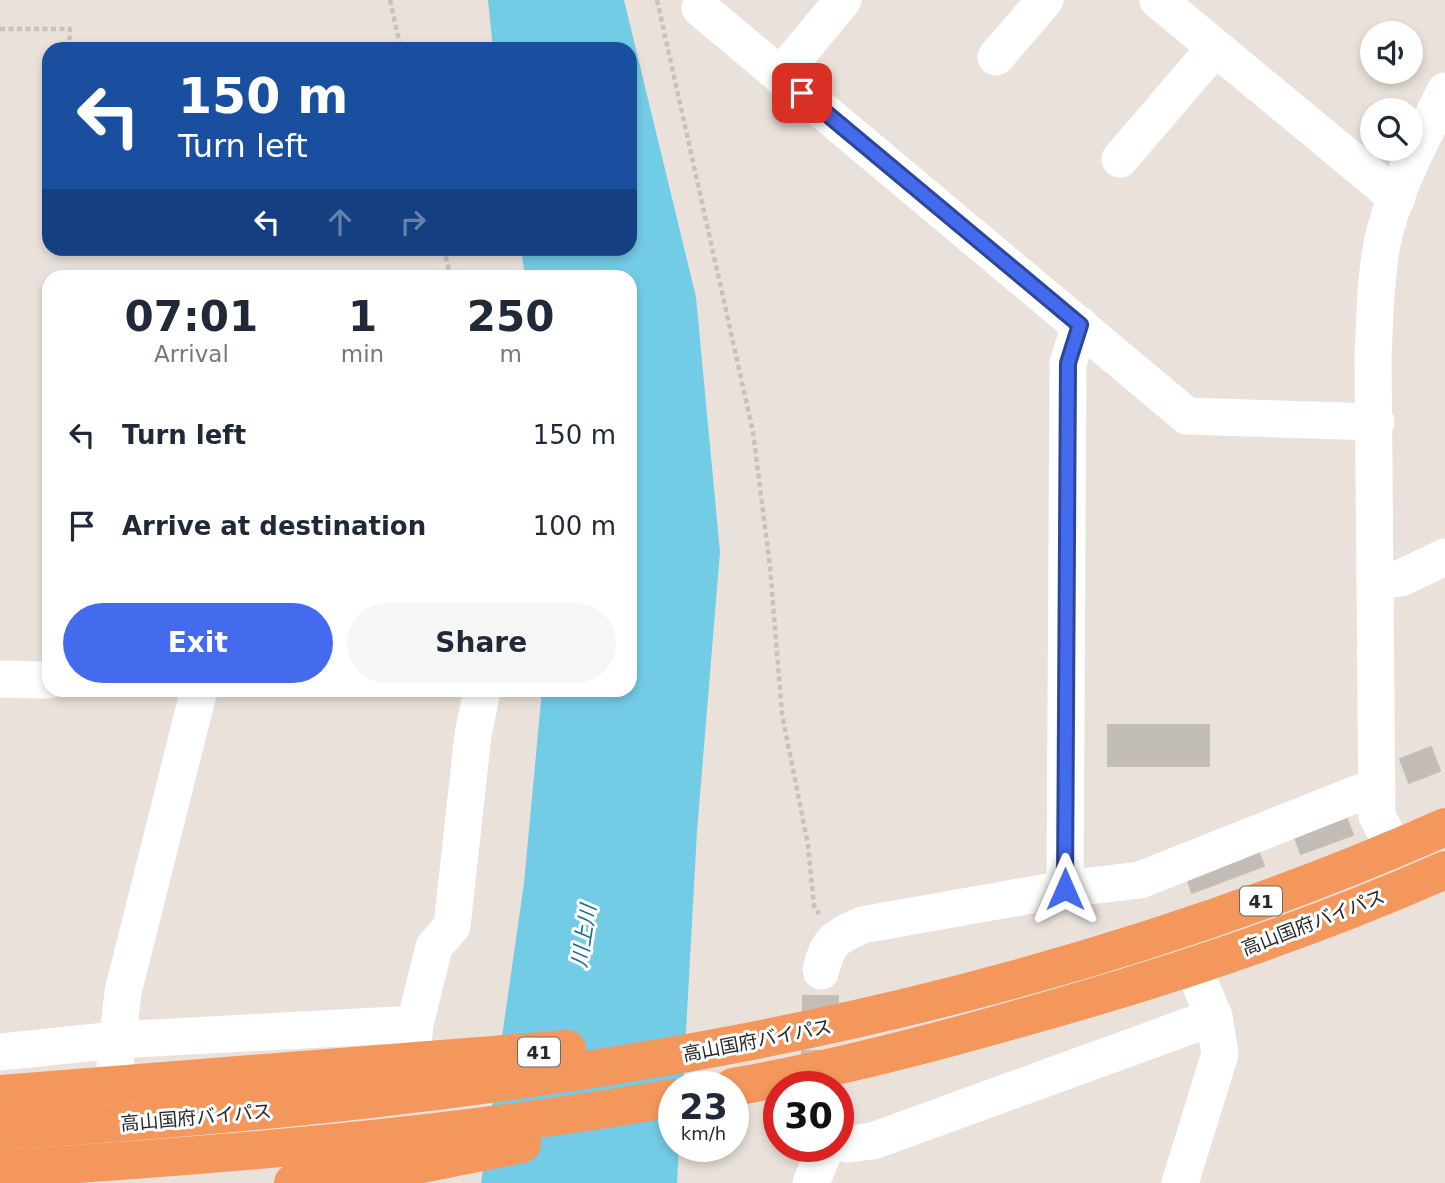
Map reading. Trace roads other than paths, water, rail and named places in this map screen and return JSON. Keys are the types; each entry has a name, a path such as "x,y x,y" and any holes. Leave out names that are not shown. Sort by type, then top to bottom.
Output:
{"highway":[{"name":"高山国府バイパス","path":"0,1131 223,1116 377,1100 646,1062 764,1041 870,1017 1072,964 1286,892 1445,827"},
{"name":"高山国府バイパス","path":"749,1085 959,1036 1080,1002 1192,967 1313,923 1445,870"},
{"name":"41","path":"0,1094 514,1055 634,1042 741,1028 845,1010 1072,964"},
{"name":"高山国府バイパス","path":"0,1169 382,1138 516,1122 658,1100"},
{"path":"293,1183 382,1172 658,1111"}],"street":[{"path":"780,76 843,0"},
{"path":"996,57 1045,0"},
{"path":"1158,0 1397,198"},
{"path":"700,8 1186,416 1376,422"},
{"path":"1120,159 1215,48"},
{"path":"1394,849 1377,816 1376,290 1382,242 1397,198 1445,91"},
{"path":"1065,889 1068,363 1080,325"},
{"path":"1376,581 1401,578 1445,557"},
{"path":"0,679 42,680"},
{"path":"110,1183 116,1040 123,992 197,697"},
{"path":"421,1183 473,735 481,697"},
{"path":"821,971 824,953 836,937 863,925 1065,889 1140,880 1377,786"},
{"path":"398,1183 415,1024 434,947 452,926"},
{"path":"1180,1183 1220,1054 1214,1017 1192,967"},
{"path":"854,1143 873,1141 1214,1017"},
{"path":"0,1052 116,1040 415,1024"},
{"path":"811,1183 820,1162"}],"water":[{"path":"488,0 624,0 634,42 492,42"},
{"name":"川上川","path":"637,54 696,297 720,552 697,831 684,1071 658,1071 658,1162 678,1162 677,1183 481,1183 524,883 541,697 637,697 637,270 524,270 522,256 637,256"}],"tunnel":[{"path":"819,1071 821,971"}]}
